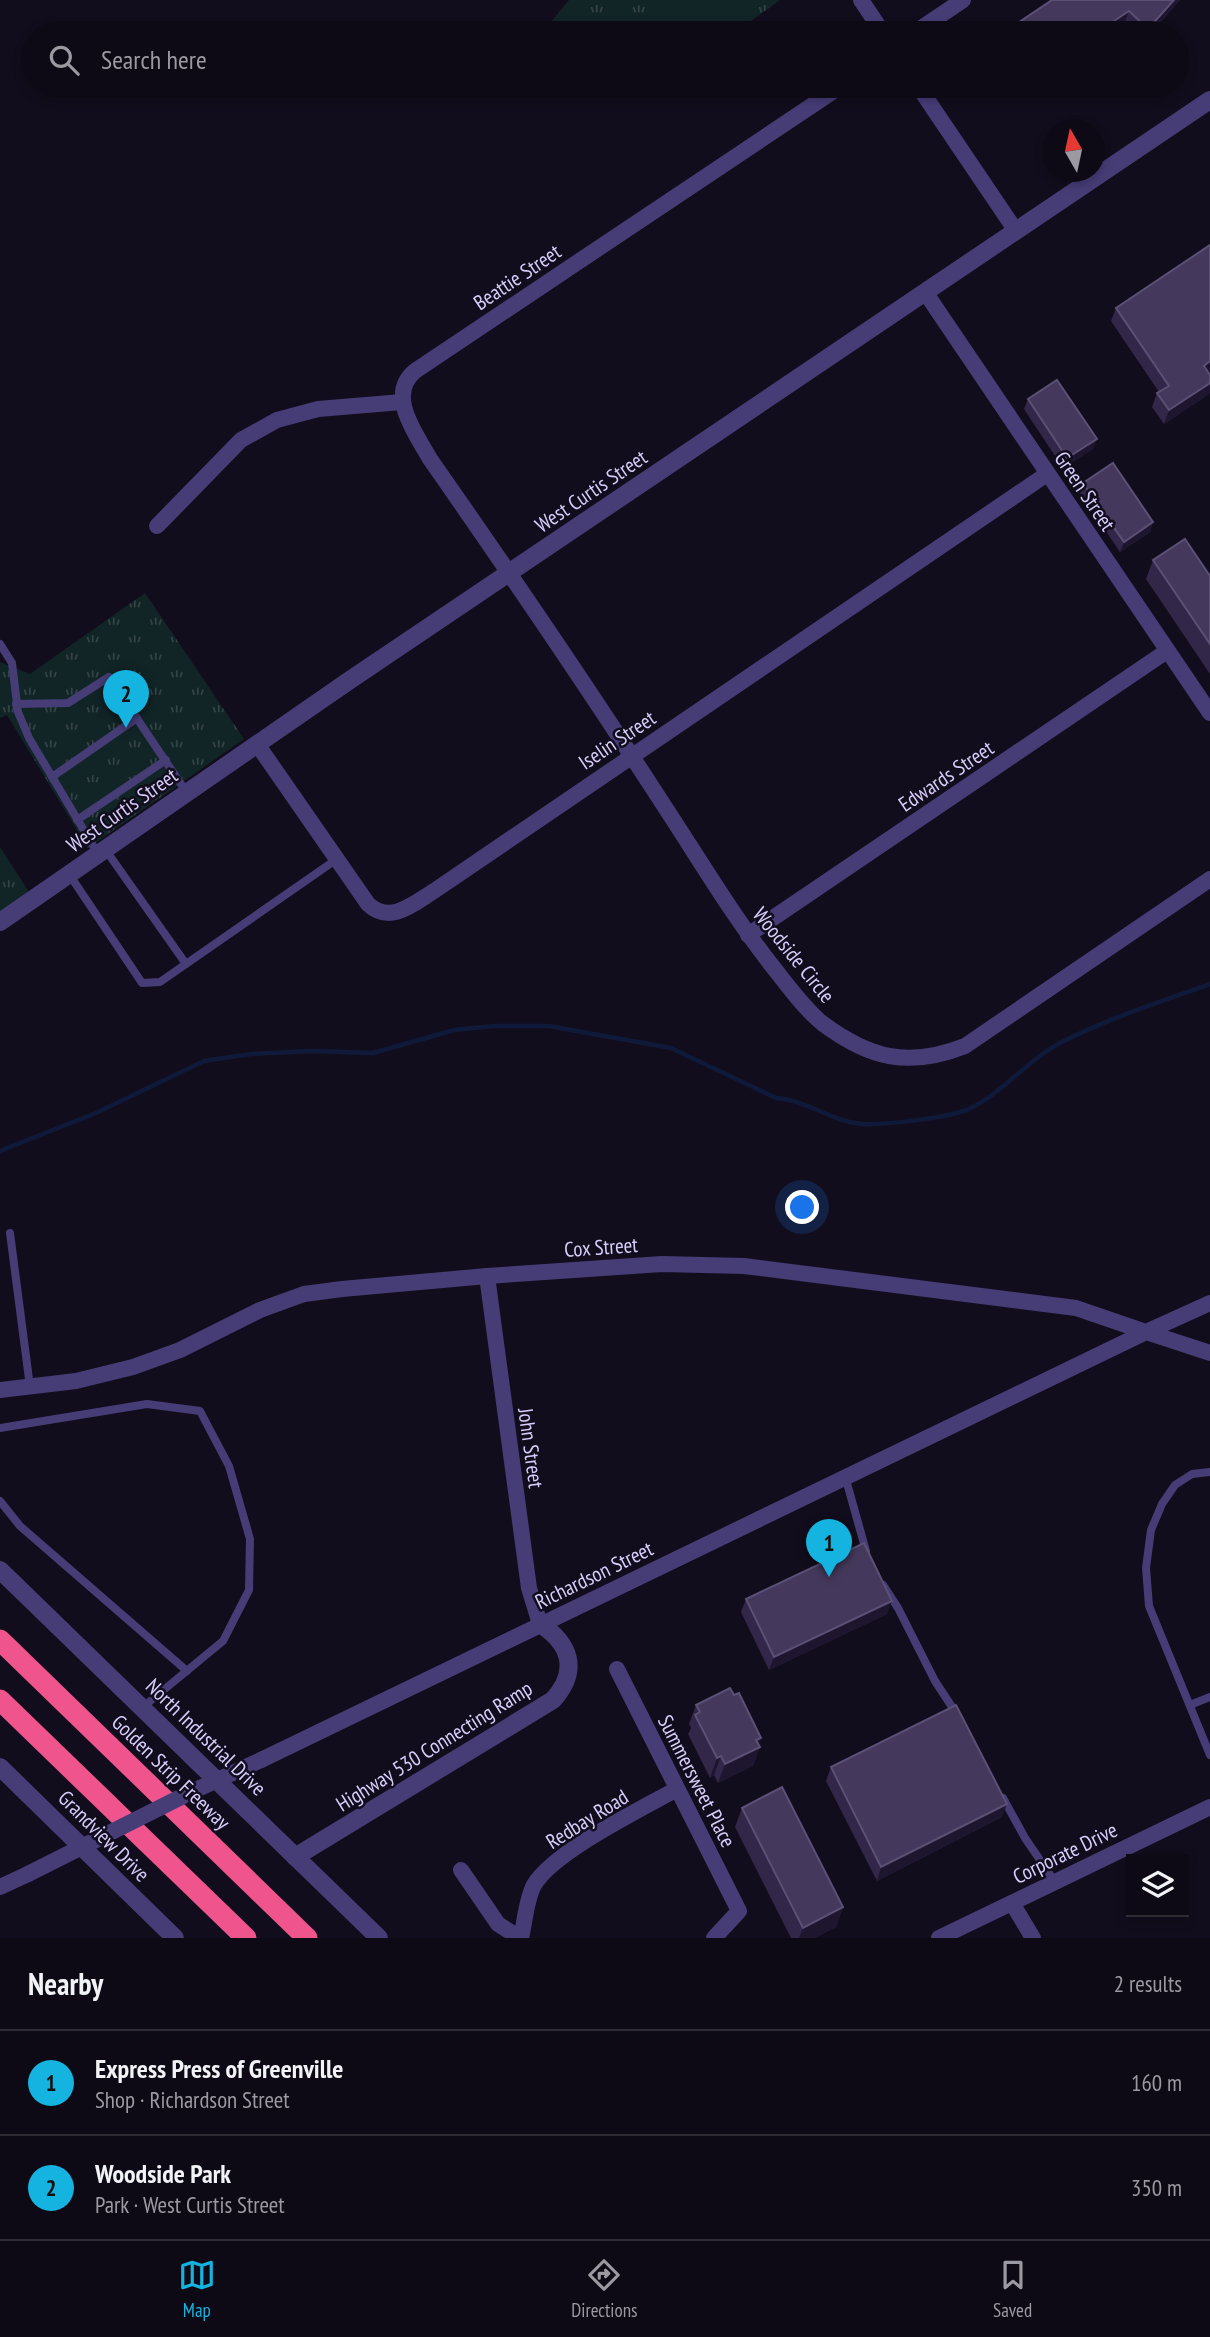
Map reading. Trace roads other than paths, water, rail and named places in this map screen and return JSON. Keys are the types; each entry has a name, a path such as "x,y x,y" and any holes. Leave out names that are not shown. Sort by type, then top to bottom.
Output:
{"highway":[{"name":"Golden Strip Freeway","path":"0,1640 307,1938"},
{"path":"0,1700 246,1938"}],"street":[{"path":"861,0 875,21"},
{"path":"931,21 962,0"},
{"name":"Beattie Street","path":"402,402 405,382 415,371 823,98"},
{"path":"926,98 1016,231"},
{"name":"West Curtis Street","path":"0,922 257,744 1210,100"},
{"name":"Green Street","path":"925,292 1210,713"},
{"path":"157,526 241,440 276,420 318,409 402,402 430,459 510,574"},
{"name":"Iselin Street","path":"257,744 373,909 385,914 402,911 1047,474"},
{"name":"Woodside Circle","path":"510,574 632,755 748,935 797,998 834,1031 863,1046 889,1056 919,1059 943,1055 965,1046 1210,879"},
{"name":"Edwards Street","path":"748,935 1167,651"},
{"name":"Cox Street","path":"0,1390 76,1381 134,1367 180,1350 260,1310 304,1294 487,1276 662,1264 744,1266 1076,1308 1146,1332"},
{"name":"John Street","path":"487,1276 529,1588 540,1624"},
{"path":"1146,1332 1210,1303"},
{"path":"1146,1332 1210,1353"},
{"name":"Richardson Street","path":"0,1887 189,1793 1146,1332"},
{"name":"North Industrial Drive","path":"0,1570 379,1938"},
{"name":"Highway 530 Connecting Ramp","path":"295,1857 553,1700 565,1684 569,1662 562,1643 554,1633 540,1624"},
{"name":"Summersweet Place","path":"617,1670 739,1911 715,1938"},
{"name":"Grandview Drive","path":"0,1767 175,1938"},
{"name":"Redbay Road","path":"521,1938 533,1888 543,1872 579,1845 677,1789"},
{"name":"Corporate Drive","path":"939,1938 1210,1807"},
{"path":"461,1870 498,1924 521,1938"},
{"path":"1012,1903 1032,1938"}],"lane":[{"path":"0,644 12,663 16,704 29,738 78,820 186,964"},
{"path":"16,704 68,704 109,677 187,793"},
{"path":"52,777 137,718"},
{"path":"78,820 166,760"},
{"path":"69,874 142,983 160,982 337,859"},
{"path":"10,1233 30,1387"},
{"path":"0,1429 148,1404 200,1411 229,1466 250,1539 249,1590 223,1641 143,1707"},
{"path":"1210,1472 1192,1474 1184,1479 1175,1485 1161,1504 1151,1530 1146,1567 1149,1606 1210,1755"},
{"path":"845,1476 865,1549 871,1560"},
{"path":"0,1501 20,1526 187,1671"},
{"path":"876,1572 898,1608 935,1681 963,1725"},
{"path":"1190,1705 1210,1697"},
{"path":"996,1785 1024,1838 1055,1882"}],"waterway":[{"path":"0,1151 96,1113 204,1061 251,1054 314,1051 373,1053 454,1030 494,1026 549,1026 671,1048 776,1098 798,1102 839,1119 861,1124 918,1120 971,1108 1062,1042 1116,1018 1210,984"}],"place":[{"name":"Woodside Park","path":"126,728"},
{"name":"Express Press of Greenville","path":"829,1577"}]}
